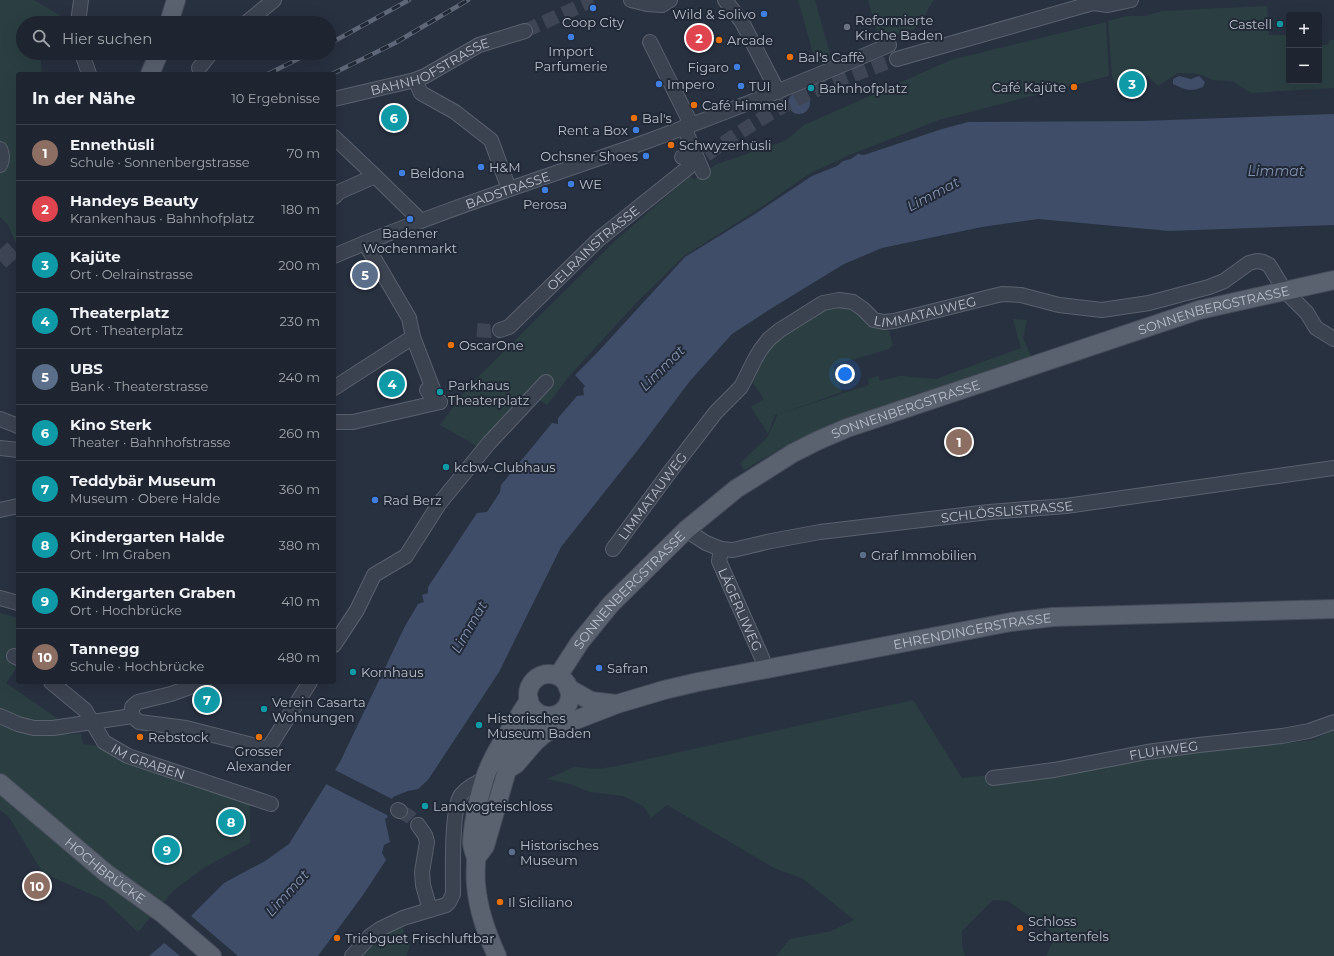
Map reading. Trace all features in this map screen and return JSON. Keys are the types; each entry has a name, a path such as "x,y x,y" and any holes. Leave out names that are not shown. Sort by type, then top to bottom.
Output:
{"main road":[{"path":"171,16 176,0"},
{"path":"151,72 156,60"},
{"name":"SONNENBERGSTRASSE","path":"563,682 580,642 611,604 686,530 724,498 793,453 847,428 1199,310 1334,280"},
{"name":"EHRENDINGERSTRASSE","path":"507,770 516,764 531,746 544,734 569,715 691,684 997,624 1046,618 1334,609"},
{"path":"497,956 486,932 478,903 476,858 472,843 484,779 498,750 528,700 529,688 535,678 546,674 563,682 570,693 568,704 569,715 542,715 533,709 528,700"},
{"name":"EHRENDINGERSTRASSE","path":"563,682 591,701 617,704"},
{"path":"476,858 485,846 507,770 516,748 524,734 542,715"},
{"name":"HOCHBRÜCKE","path":"0,782 106,873 163,914 212,956"}],"street":[{"path":"79,16 81,0"},
{"path":"255,16 274,0"},
{"path":"631,0 647,4 662,5 670,0"},
{"path":"725,0 742,22 778,92"},
{"path":"737,0 742,22"},
{"path":"897,60 1094,1 1108,5 1131,0"},
{"name":"BAHNHOFSTRASSE","path":"336,99 415,80 479,45 525,31"},
{"path":"650,42 687,126 688,158 703,172"},
{"path":"687,126 778,92 889,45"},
{"path":"84,60 88,72"},
{"path":"199,68 205,60"},
{"path":"415,80 421,93 455,112 491,140 509,189"},
{"name":"BADSTRASSE","path":"336,255 421,221 687,126"},
{"path":"336,139 421,221"},
{"path":"0,149 3,158 0,165"},
{"name":"OELRAINSTRASSE","path":"500,330 509,327 599,239 688,158"},
{"path":"336,195 339,192 375,176"},
{"path":"336,422 353,422 440,402 434,401 427,390 433,389 412,334 409,318 365,243"},
{"name":"LIMMATAUWEG","path":"613,549 668,473 716,412 741,387 755,359 765,344 780,330 823,303 839,300 853,302 874,320 884,322 894,321 1002,294 1021,295 1059,305 1102,310 1149,303 1209,287 1224,281 1249,263 1257,261 1263,262 1269,266 1285,291"},
{"path":"1285,291 1307,313 1316,328 1334,339"},
{"path":"336,387 412,334"},
{"path":"336,642 357,610 374,575 406,556 439,504 493,438 546,382"},
{"path":"0,419 16,425"},
{"path":"0,448 16,450"},
{"name":"SCHLÖSSLISTRASSE","path":"686,530 706,543 721,549 733,550 820,532 943,517 1066,506 1334,468"},
{"path":"0,510 16,506"},
{"name":"LÄGERLIWEG","path":"721,549 719,561 766,670"},
{"path":"0,598 16,602"},
{"name":"IM GRABEN","path":"53,684 85,710 94,722 104,742 128,756 271,804"},
{"path":"198,684 171,694 138,702 132,707 132,716 139,722 186,728 268,749 309,684"},
{"path":"0,716 18,724 34,728 53,728 132,716"},
{"name":"FLUHWEG","path":"993,778 1054,770 1147,752 1282,736 1309,731 1334,722"},
{"path":"352,956 370,936 380,929 403,918 446,906 452,898 454,840 460,796 466,790 484,779 507,770"},
{"path":"418,825 425,835 427,842 422,872 423,885 430,910"}],"green space":[{"path":"0,0 34,0 61,16 16,16 16,60 41,60 42,72 16,72 16,243 8,225 0,217"},
{"path":"798,0 815,0 832,61 816,64"},
{"path":"868,0 934,0 929,6 922,22 917,27 879,39"},
{"path":"1267,6 1269,35 1286,35 1286,84 1322,84 1322,45 1327,45 1330,40 1334,40 1334,88 1251,93 1232,81 1213,80 1199,74 1178,73 1158,86 1148,76 1134,74 1125,79 1117,87 1112,76 1108,21 1128,16 1145,16 1162,11"},
{"path":"1106,22 1109,76 939,120 847,156 809,174 754,212 684,256 636,303 571,374 547,405 529,393 477,446 440,425 468,387 615,241 690,176 694,180 717,164 785,141 804,125 951,60"},
{"path":"840,305 854,309 876,327 889,331 893,345 889,349 833,365 842,392 779,414 869,385 868,379 878,376 880,381 900,376 936,379 1021,348 1013,319 1027,320 1023,338 1031,356 843,421 790,443 744,470 740,463 767,438 778,414 775,415 768,434 751,407 764,399 750,379 767,348 781,333 826,307"},
{"path":"0,613 16,617 16,669 6,683 61,721 68,735 81,733 83,744 121,749 250,803 250,843 205,867 174,890 138,932 104,900 43,873 9,817 0,810"},
{"path":"913,700 962,778 1313,740 1334,730 1334,956 1046,956 1056,935 1008,901 993,900 962,931 962,946 965,956 776,956 790,939 831,931 854,920 802,878 776,869 667,805 651,818 643,806 623,796 590,792 570,784 547,779 574,767 598,769 617,766"},
{"path":"402,927 410,946 406,956 360,956 383,935"}],"water":[{"path":"1179,76 1191,79 1199,76 1205,82 1203,87 1199,89 1185,89 1173,84 1173,79"},
{"path":"799,92 807,95 810,103 807,111 799,114 791,111 788,103 791,95"},
{"name":"Limmat","path":"1334,114 1334,225 1169,231 1038,219 982,227 882,248 844,264 732,334 690,381 561,547 499,672 428,780 418,789 393,797 386,813 388,817 385,819 390,842 384,845 382,853 386,860 363,895 318,956 149,956 161,946 224,883 265,861 289,844 340,762 405,626 418,604 424,602 422,595 428,593 428,587 477,513 487,512 500,492 501,485 552,423 558,424 558,418 577,396 584,395 583,389 585,386 575,375 685,257 755,214 812,176 837,166 843,161 851,159 858,154 864,155 968,122 1142,121"}],"pier":[{"path":"333,769 394,800 388,813 389,816 324,783"},
{"path":"190,915 238,956 180,956 163,942"}],"tunnel":[{"path":"525,31 593,0"},
{"path":"689,167 754,123 781,107 832,83 897,59"},
{"path":"0,261 16,247"},
{"path":"477,330 500,330"},
{"path":"400,811 410,817 418,825"}],"railway":[{"path":"336,40 409,0"},
{"path":"336,72 395,43 468,0"},
{"path":"272,72 296,60"}],"place":[{"name":"Coop City","path":"593,8"},
{"name":"Wild & Solivo","path":"764,14"},
{"name":"Castell","path":"1280,24"},
{"name":"Reformierte Kirche Baden","path":"847,27"},
{"name":"Import Parfumerie","path":"571,37"},
{"name":"Handeys Beauty","path":"699,38"},
{"name":"Arcade","path":"719,40"},
{"name":"Bal's Caffè","path":"790,57"},
{"name":"Figaro","path":"737,67"},
{"name":"Impero","path":"659,84"},
{"name":"Kajüte","path":"1132,84"},
{"name":"TUI","path":"741,86"},
{"name":"Café Kajüte","path":"1074,87"},
{"name":"Bahnhofplatz","path":"811,88"},
{"name":"Café Himmel","path":"694,105"},
{"name":"Kino Sterk","path":"394,118"},
{"name":"Bal's","path":"634,118"},
{"name":"Rent a Box","path":"636,130"},
{"name":"Schwyzerhüsli","path":"671,145"},
{"name":"Ochsner Shoes","path":"646,156"},
{"name":"H&M","path":"481,167"},
{"name":"Beldona","path":"402,173"},
{"name":"WE","path":"571,184"},
{"name":"Perosa","path":"545,190"},
{"name":"Badener Wochenmarkt","path":"410,219"},
{"name":"UBS","path":"365,275"},
{"name":"OscarOne","path":"451,345"},
{"name":"Theaterplatz","path":"392,384"},
{"name":"Parkhaus Theaterplatz","path":"440,392"},
{"name":"Ennethüsli","path":"959,442"},
{"name":"kcbw-Clubhaus","path":"446,467"},
{"name":"Rad Berz","path":"375,500"},
{"name":"Graf Immobilien","path":"863,555"},
{"name":"Safran","path":"599,668"},
{"name":"Kornhaus","path":"353,672"},
{"name":"Teddybär Museum","path":"207,700"},
{"name":"Verein Casarta Wohnungen","path":"264,709"},
{"name":"Historisches Museum Baden","path":"479,725"},
{"name":"Rebstock","path":"140,737"},
{"name":"Grosser Alexander","path":"259,737"},
{"name":"Landvogteischloss","path":"425,806"},
{"name":"Kindergarten Halde","path":"231,822"},
{"name":"Kindergarten Graben","path":"167,850"},
{"name":"Historisches Museum","path":"512,852"},
{"name":"Tannegg","path":"37,886"},
{"name":"Il Siciliano","path":"500,902"},
{"name":"Schloss Schartenfels","path":"1020,928"},
{"name":"Triebguet Frischluftbar","path":"337,938"}]}
